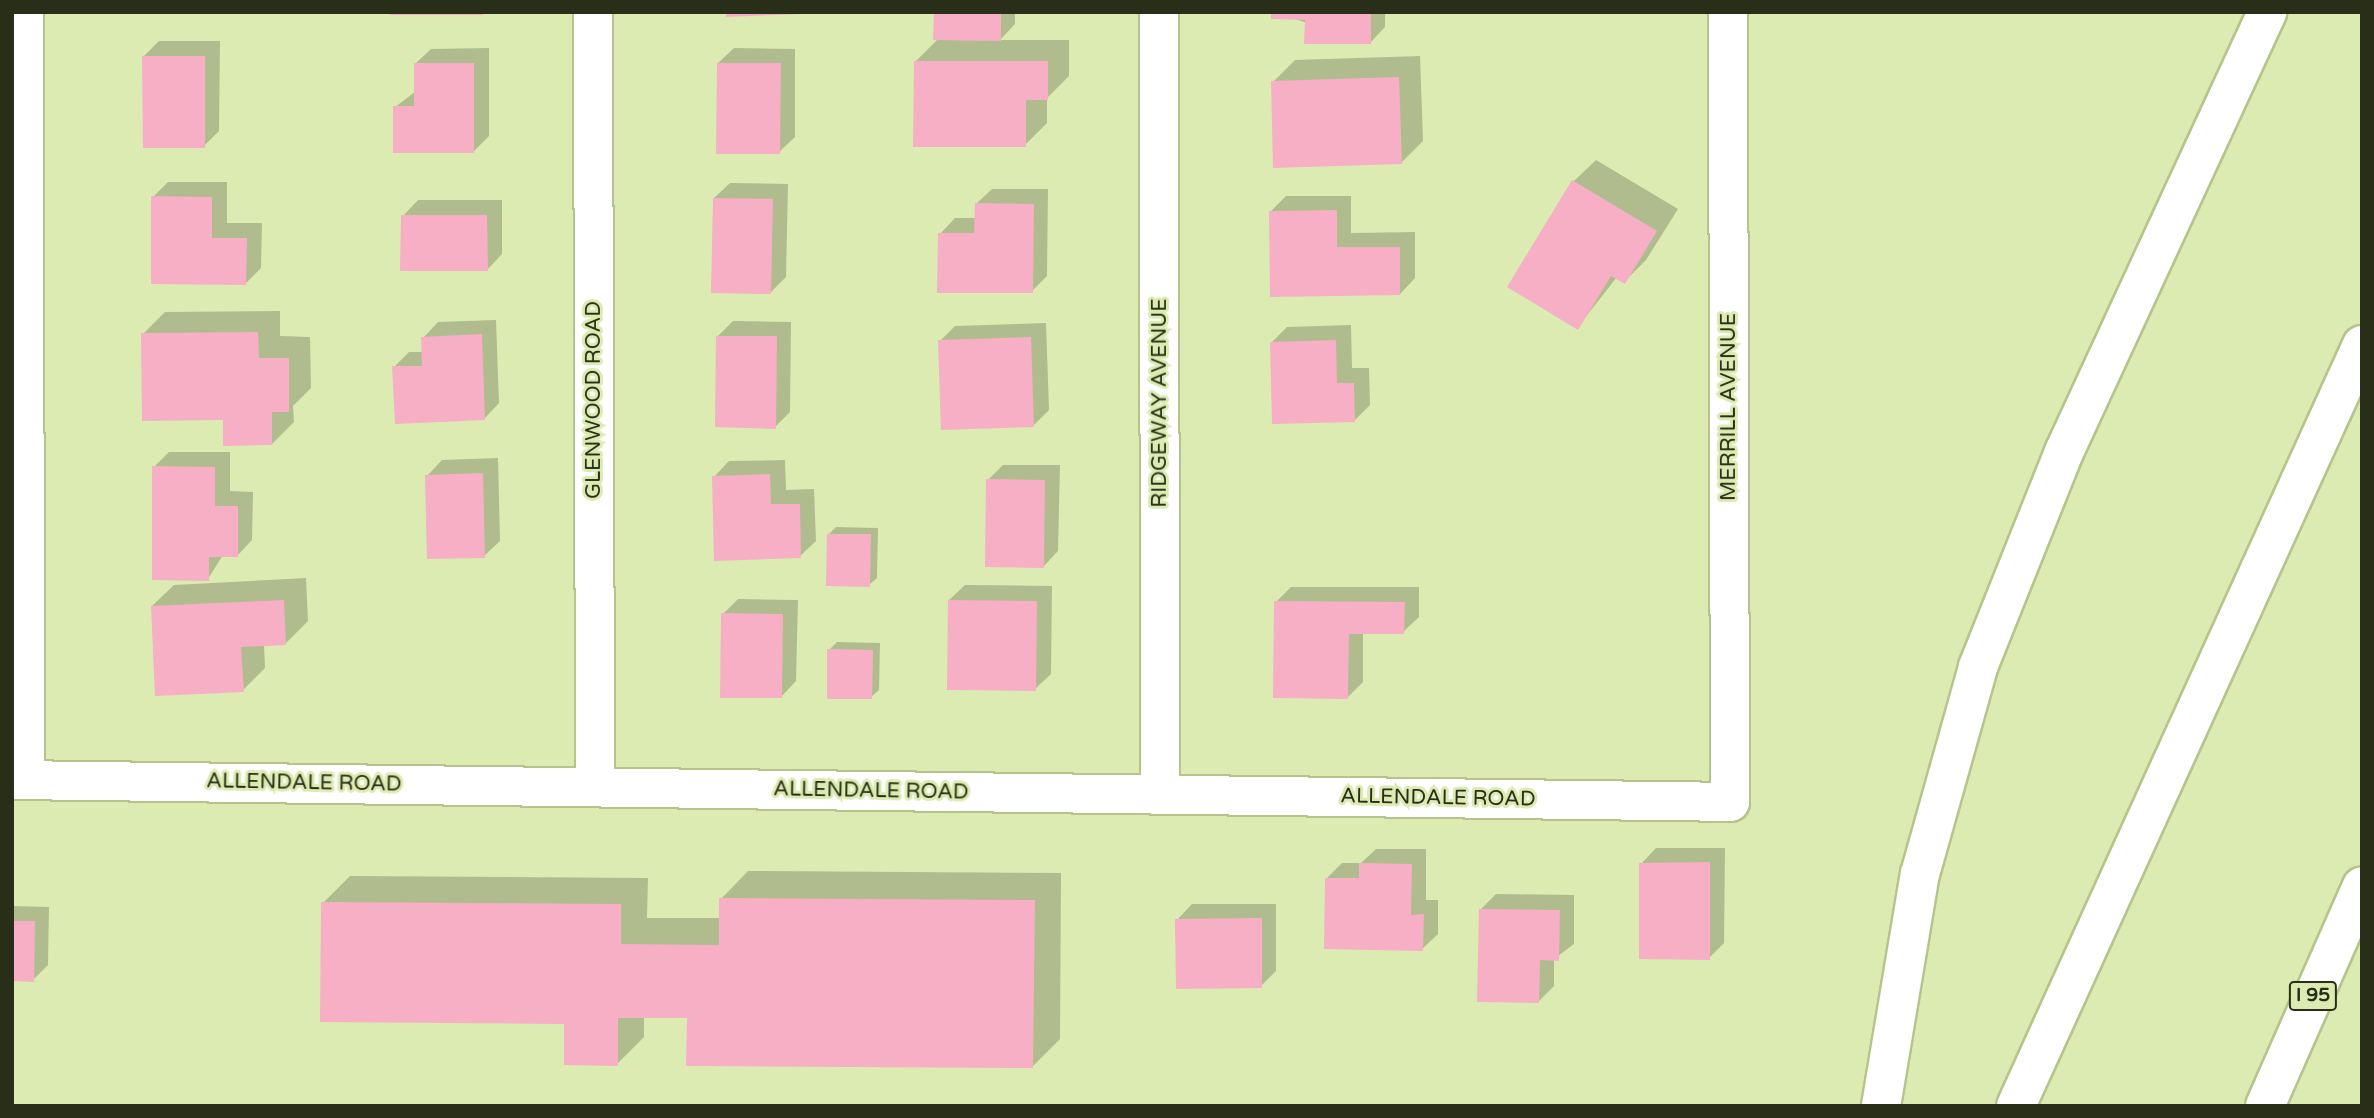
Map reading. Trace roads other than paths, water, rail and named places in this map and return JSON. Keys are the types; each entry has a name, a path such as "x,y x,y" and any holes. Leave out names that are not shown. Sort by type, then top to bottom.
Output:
{"main road":[{"path":"19,780 24,12"},
{"name":"GLENWOOD ROAD","path":"593,12 595,787"},
{"name":"RIDGEWAY AVENUE","path":"1159,12 1160,794"},
{"name":"MERRILL AVENUE","path":"1728,12 1730,802"},
{"path":"1881,1106 1920,874 1978,667 2064,452 2267,12"},
{"path":"2016,1106 2362,345"},
{"name":"ALLENDALE ROAD","path":"19,780 1730,802"},
{"name":"I 95","path":"2265,1106 2362,886"}]}
